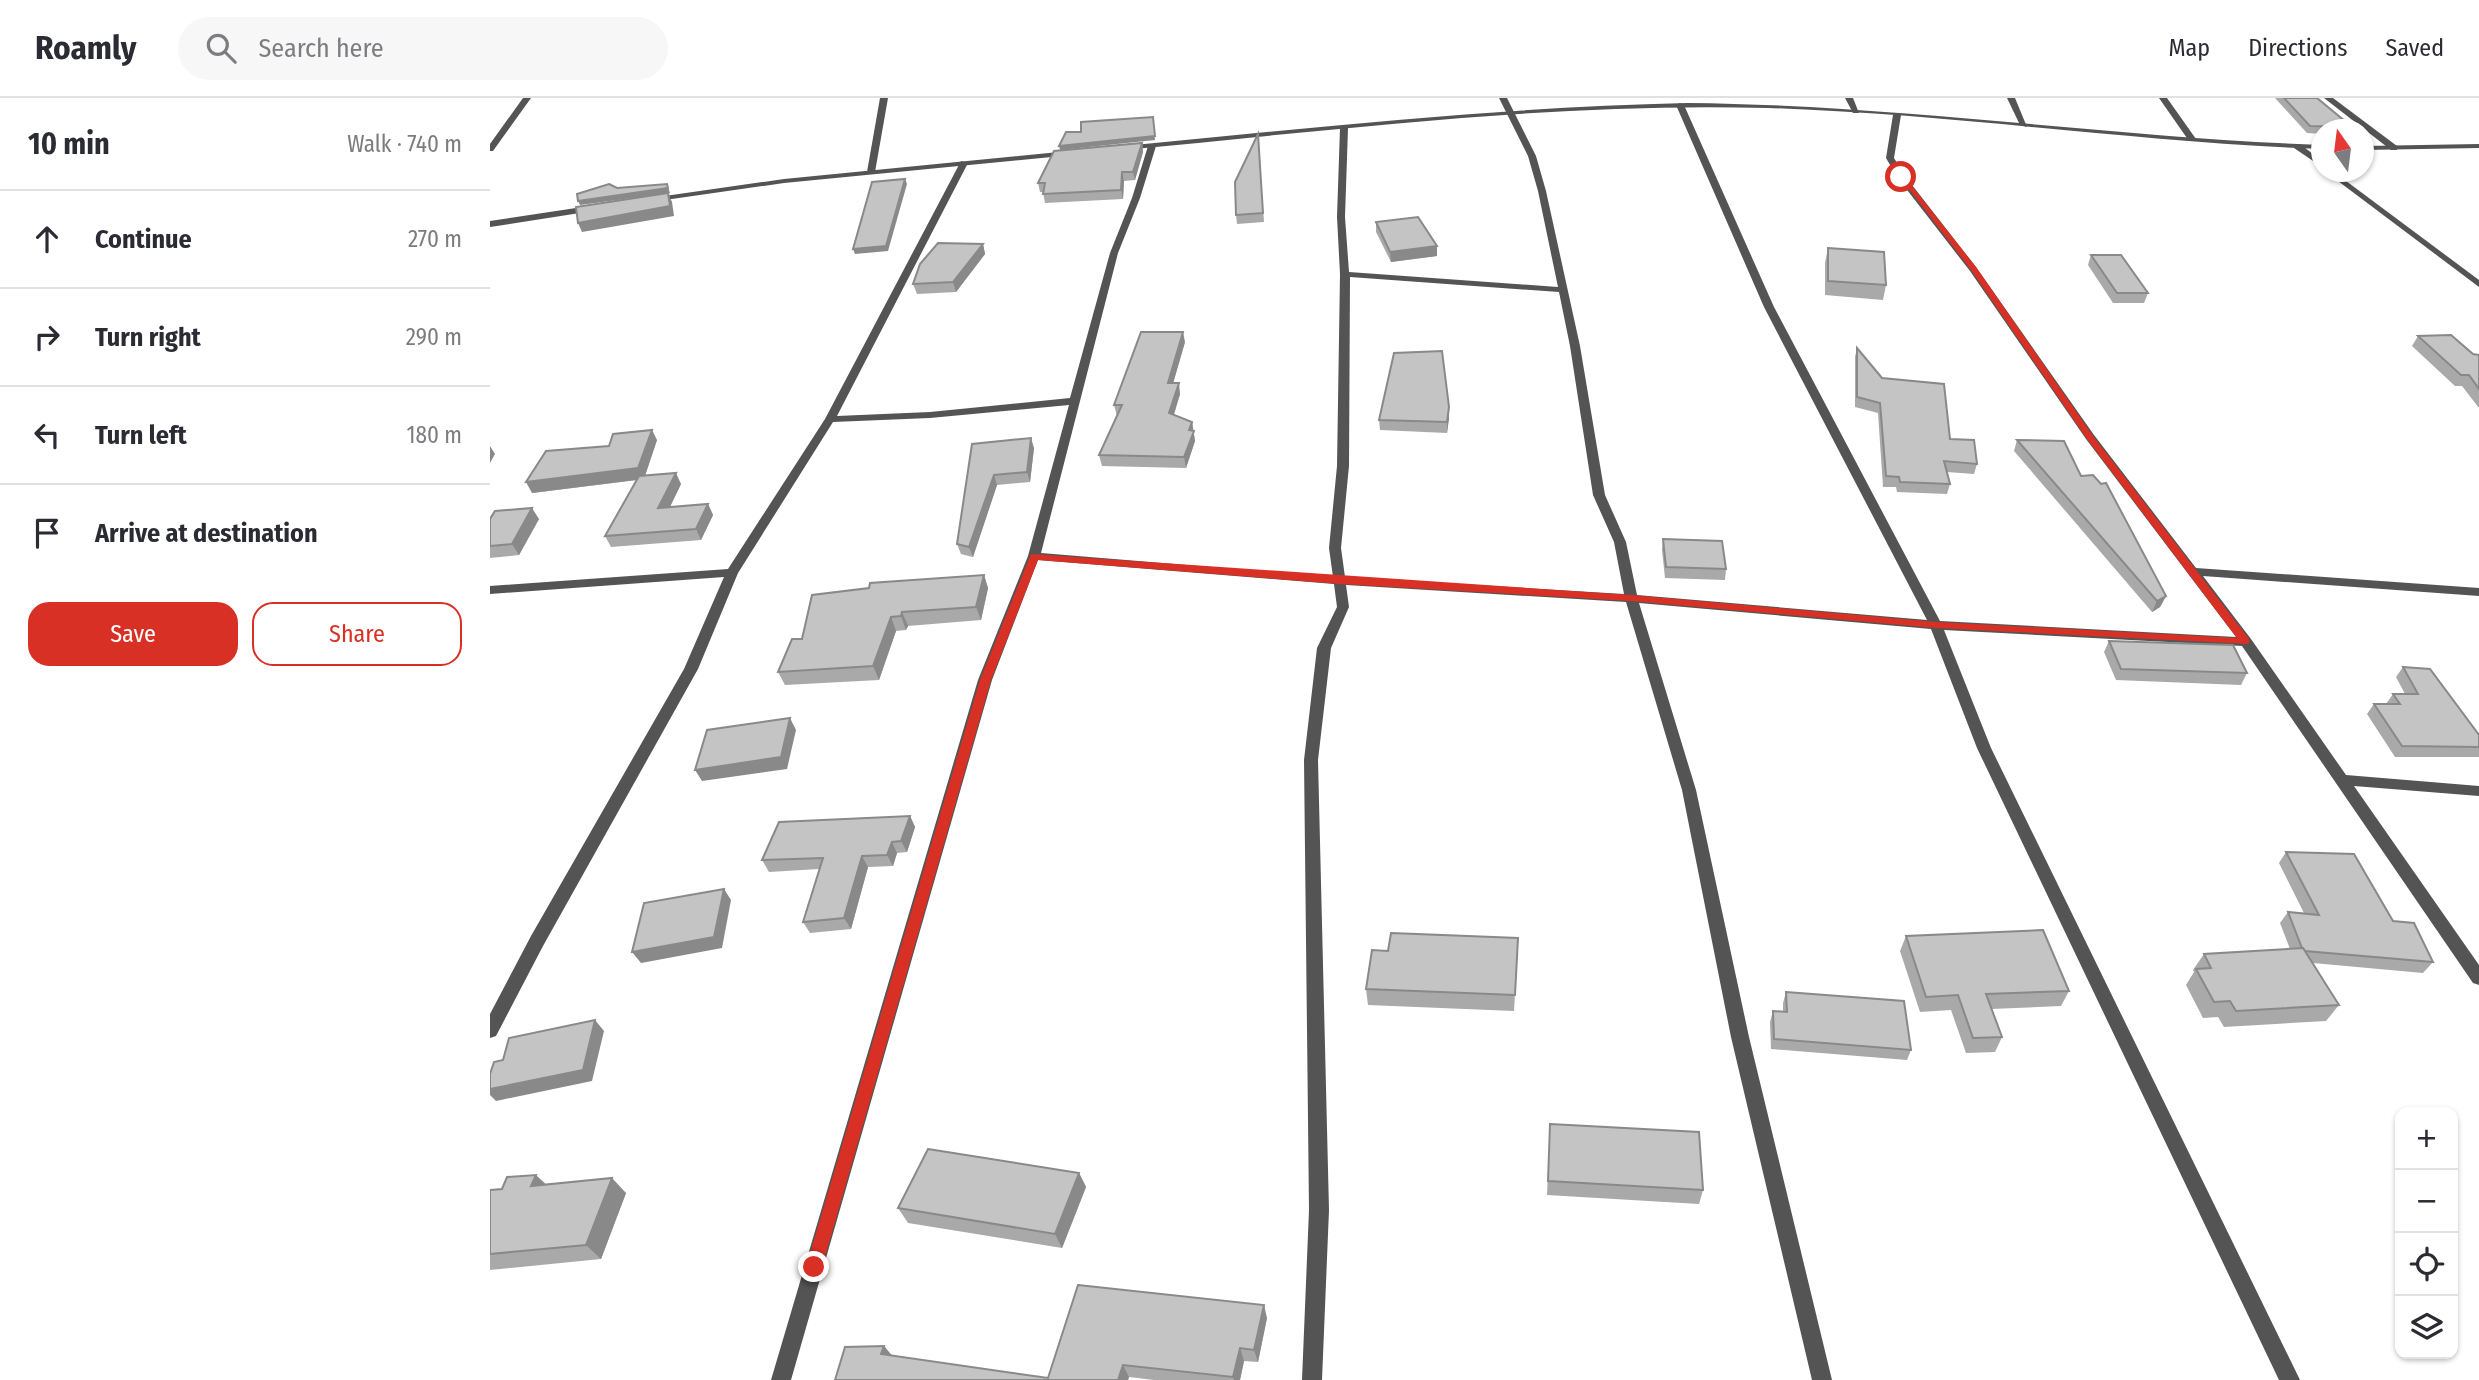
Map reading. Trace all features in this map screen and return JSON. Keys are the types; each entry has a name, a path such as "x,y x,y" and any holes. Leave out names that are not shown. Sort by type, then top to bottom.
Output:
{"street":[{"path":"490,149 527,98"},
{"path":"871,172 884,98"},
{"path":"1503,98 1513,113 1535,168 1575,346 1599,495 1620,542 1631,598 1695,813 1740,1037 1822,1380"},
{"path":"1849,98 1856,111"},
{"path":"2011,98 2024,125"},
{"path":"2163,98 2192,139"},
{"path":"2328,98 2394,148"},
{"path":"1690,103 1769,307 1936,625 1984,748 2290,1380"},
{"path":"1111,149 1513,113 1690,103 1856,111 2311,147"},
{"path":"1897,115 1890,148 1894,167 1973,269 2090,438 2246,642 2479,978"},
{"path":"1312,1380 1319,1210 1311,760 1324,648 1343,607 1335,548 1343,466 1345,274 1341,217 1344,128"},
{"path":"781,1380 985,680 1034,556 1114,253 1136,198 1152,146"},
{"path":"2297,146 2311,157"},
{"path":"2374,148 2479,146"},
{"path":"639,201 871,172 1084,152"},
{"path":"490,1031 537,941 691,669 732,573 830,419 964,163"},
{"path":"2343,182 2479,284"},
{"path":"490,224 612,206"},
{"path":"1345,274 1563,290"},
{"path":"830,419 930,415 1075,401"},
{"path":"1034,556 1340,581 1631,598 1936,625 2246,642"},
{"path":"2193,572 2479,592"},
{"path":"490,590 732,573"},
{"path":"2344,780 2479,791"}],"building":[{"path":"2284,98 2317,98 2342,119 2311,119 2310,126"},
{"path":"1153,117 1155,136 1059,146 1066,132 1081,132 1081,122"},
{"path":"1258,134 1263,213 1236,215 1235,182"},
{"path":"1142,143 1133,172 1122,172 1121,190 1043,194 1045,183 1038,183 1054,151"},
{"path":"905,179 886,246 853,249 872,182"},
{"path":"609,184 617,188 667,184 668,188 578,201 577,194"},
{"path":"668,193 670,206 578,223 576,207"},
{"path":"1418,217 1437,246 1390,252 1376,222"},
{"path":"938,243 983,244 953,282 913,284 920,264"},
{"path":"1828,248 1884,252 1886,285 1828,281"},
{"path":"2091,255 2121,255 2148,293 2117,293"},
{"path":"1141,332 1183,332 1168,383 1179,383 1169,413 1192,422 1189,430 1194,431 1184,457 1099,455 1122,405 1114,405"},
{"path":"2451,335 2473,354 2479,355 2479,389 2469,375 2461,375 2418,336"},
{"path":"1857,348 1882,378 1944,384 1950,439 1974,440 1977,464 1944,461 1950,484 1900,482 1899,477 1886,476 1880,403 1857,397"},
{"path":"1442,351 1449,407 1447,422 1379,420 1394,353"},
{"path":"652,430 638,468 526,482 546,451 609,446 613,434"},
{"path":"1031,438 1027,472 994,475 969,547 957,544 972,444"},
{"path":"2017,440 2064,441 2081,476 2093,475 2101,484 2106,483 2166,596 2157,601"},
{"path":"676,473 658,508 708,504 696,529 605,536 639,476"},
{"path":"532,508 512,544 490,546 490,519 495,511"},
{"path":"1663,539 1722,541 1726,569 1666,567"},
{"path":"984,575 976,607 902,612 901,616 891,617 873,666 778,672 792,639 802,639 812,595 869,588 870,583"},
{"path":"2109,641 2233,645 2247,673 2121,669"},
{"path":"2403,667 2430,669 2479,735 2479,747 2402,746 2374,704 2400,704 2393,694 2418,694"},
{"path":"790,718 781,757 695,770 707,730"},
{"path":"910,816 901,841 892,842 887,855 862,856 844,918 803,922 823,858 762,860 779,822"},
{"path":"2286,852 2354,854 2393,921 2414,923 2433,962 2305,951 2288,912 2319,915"},
{"path":"724,889 714,937 632,952 644,903"},
{"path":"2043,930 2069,991 1986,994 2002,1037 1973,1038 1958,995 1926,997 1906,936"},
{"path":"1391,933 1518,938 1515,995 1366,989 1372,950 1388,951"},
{"path":"2303,948 2339,1005 2236,1011 2230,1001 2214,1002 2196,969 2211,968 2204,954"},
{"path":"1786,992 1904,1001 1911,1050 1774,1039 1773,1011 1787,1012"},
{"path":"595,1020 583,1070 490,1089 490,1074 494,1062 503,1060 509,1038"},
{"path":"1550,1124 1699,1132 1703,1190 1548,1181"},
{"path":"928,1149 1079,1173 1055,1234 898,1208"},
{"path":"536,1175 531,1186 612,1178 586,1245 490,1254 490,1190 502,1189 507,1177"},
{"path":"1078,1285 1264,1305 1254,1350 1240,1348 1233,1377 1123,1365 1118,1380 835,1380 845,1347 884,1346 881,1354 1048,1378"}],"route":[{"path":"814,1267 925,894 985,680 1034,556 1340,581 1631,598 1936,625 2246,642 2090,438 1973,269 1901,177"}]}
